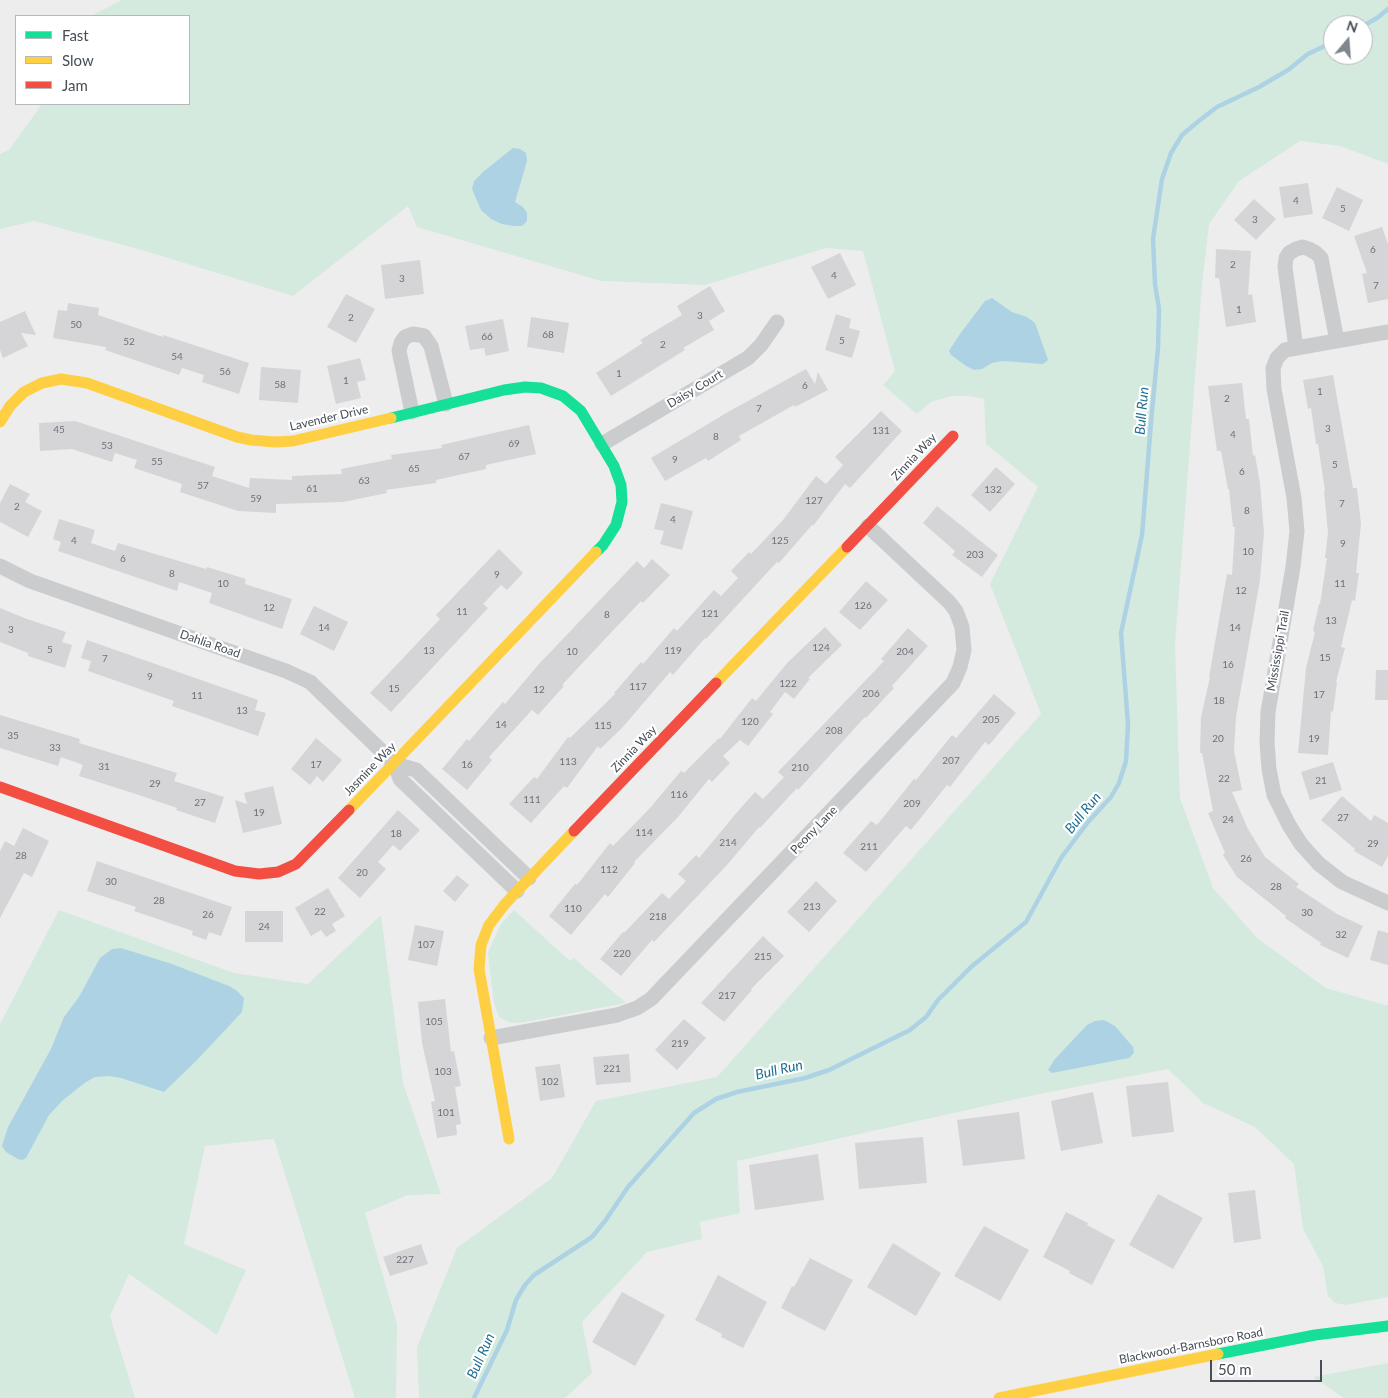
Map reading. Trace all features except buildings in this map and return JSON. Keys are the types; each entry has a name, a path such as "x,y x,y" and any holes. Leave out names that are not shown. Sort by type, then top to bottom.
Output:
{"street":[{"path":"1337,341 1321,258 1316,252 1302,247 1289,252 1285,267 1290,350 1388,332"},
{"name":"Daisy Court","path":"602,444 748,358 761,345 777,322"},
{"path":"412,412 399,351 401,343 412,334 424,336 431,346 446,404"},
{"name":"Mississippi Trail","path":"1290,350 1277,358 1273,368 1273,379 1294,498 1297,531 1293,566 1268,712 1267,756 1271,782 1274,795 1285,819 1310,855 1342,882 1388,904"},
{"name":"Lavender Drive","path":"0,422 10,406 24,392 42,383 61,379 87,383 237,437 267,442 304,439 446,404 518,388 533,387 563,396 581,410 602,444"},
{"name":"Zinnia Way","path":"509,1139 480,977 479,953 489,925 529,878 953,436"},
{"name":"Jasmine Way","path":"0,787 224,867 259,874 287,869 304,857 395,764 613,533 621,509 621,485 614,466 602,444"},
{"name":"Peony Lane","path":"491,1038 617,1015 637,1008 652,999 953,683 960,667 964,650 962,626 956,611 949,602 868,526"},
{"name":"Dahlia Road","path":"0,566 30,581 302,677 315,686 395,764 400,779 517,891"},
{"name":"Dahlia Road","path":"395,764 416,770 529,878"},
{"name":"Blackwood-Barnsboro Road","path":"1000,1398 1314,1335 1388,1326"}],"green space":[{"path":"122,0 1388,0 1388,164 1340,146 1300,141 1239,181 1209,224 1202,285 1175,645 1180,798 1213,888 1257,938 1326,988 1388,1005 1388,1297 1346,1305 1335,1303 1328,1296 1323,1266 1303,1229 1294,1164 1255,1127 1203,1103 1168,1069 1035,1095 737,1161 740,1213 700,1222 702,1239 647,1252 582,1322 592,1373 565,1398 419,1398 417,1347 457,1248 552,1178 596,1101 717,1077 1041,714 990,584 1038,487 986,444 984,399 970,396 951,396 931,402 917,414 883,385 895,371 863,251 826,248 705,285 601,281 417,227 408,206 293,296 145,251 34,221 0,229 0,154 9,150 41,105 190,105 190,15 93,15"},
{"path":"59,910 234,973 308,984 381,915 403,1083 441,1194 408,1195 365,1213 397,1324 396,1398 355,1398 274,1139 205,1146 184,1244 246,1270 217,1335 129,1274 110,1316 135,1398 0,1398 0,1024"},
{"path":"514,910 570,961 574,958 626,1003 525,1022 512,1023 499,1017 494,1004 488,952 501,924"},
{"path":"1388,1363 1388,1398 1344,1398 1313,1377"}],"water":[{"path":"513,148 520,149 526,153 527,161 515,202 523,207 527,213 527,221 522,226 502,224 491,219 481,210 472,189 474,181 483,172"},
{"path":"992,298 1012,312 1027,317 1035,323 1048,360 1043,364 1002,361 974,370 951,355 949,351 960,334 985,301"},
{"path":"121,948 172,964 229,986 244,998 242,1012 164,1092 109,1076 95,1077 86,1082 63,1100 49,1115 26,1158 18,1159 6,1152 2,1146 8,1127 51,1049 64,1017 79,997 100,958 112,949"},
{"path":"1104,1020 1115,1026 1133,1047 1134,1053 1129,1058 1052,1073 1048,1070 1055,1059 1087,1025 1095,1021"}],"waterway":[{"name":"Bull Run","path":"1373,20 1388,9"},
{"name":"Bull Run","path":"474,1398 507,1330 516,1300 525,1285 534,1275 592,1237 628,1187 694,1113 716,1099 737,1092 805,1078 829,1070 910,1030 926,1017 938,1000 971,967 1026,922 1061,858 1088,822 1111,797 1119,783 1126,761 1128,724 1121,633 1142,535 1158,348 1159,309 1155,284 1153,239 1162,179 1171,153 1182,135 1200,120 1217,107 1259,87 1288,70 1308,54 1323,47"}],"traffic: fast":[{"path":"391,418 504,390 525,387 541,388 563,396 581,411 614,466 621,485 622,502 616,525 596,552"},
{"path":"1218,1354 1315,1335 1388,1326"}],"traffic: slow":[{"path":"0,422 10,406 24,392 42,383 61,379 87,383 237,437 251,440 293,441 391,418"},
{"path":"716,683 847,547"},
{"path":"349,810 596,552"},
{"path":"509,1139 479,969 481,945 489,925 505,904 574,831"},
{"path":"999,1398 1218,1354"}],"traffic: jam":[{"path":"847,547 953,436"},
{"path":"574,831 716,683"},
{"path":"0,787 235,871 259,874 278,872 296,864 349,810"}]}
